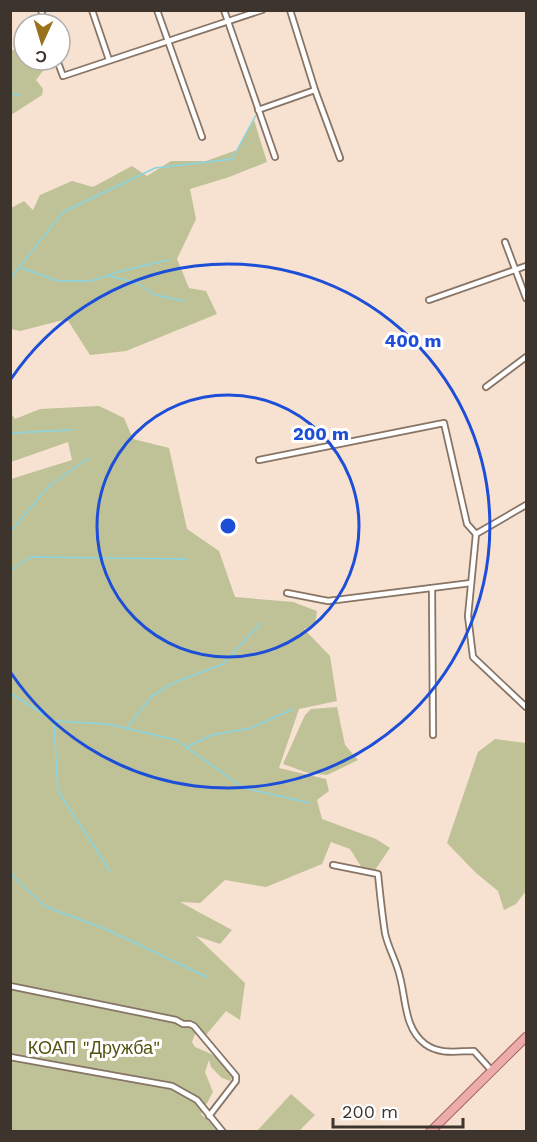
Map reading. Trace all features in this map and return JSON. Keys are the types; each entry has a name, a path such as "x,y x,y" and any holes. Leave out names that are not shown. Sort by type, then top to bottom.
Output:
{"main road":[{"path":"430,1131 526,1037"}],"street":[{"path":"92,10 109,60"},
{"path":"157,10 202,137"},
{"path":"224,10 275,157"},
{"path":"62,72 63,76 262,10"},
{"path":"290,10 315,90 340,158"},
{"path":"258,110 315,90"},
{"path":"505,242 526,298"},
{"path":"429,300 526,266"},
{"path":"486,387 526,357"},
{"path":"259,460 444,423 467,524 476,534 468,616 472,657 526,707"},
{"path":"476,534 526,505"},
{"path":"288,593 328,601 471,583"},
{"path":"432,588 433,735"},
{"path":"333,865 378,874 386,935 401,978 407,1014 416,1035 436,1050 474,1051 492,1071"},
{"path":"10,986 194,1026 236,1076 236,1081 209,1116"},
{"path":"10,1057 172,1086 197,1100 224,1131"}],"green space":[{"path":"10,50 12,50 12,72 42,72 36,80 43,89 42,95 11,115"},
{"path":"254,120 267,162 190,189 196,219 177,259 189,288 206,291 217,314 126,351 90,355 67,319 20,331 11,329 11,208 24,201 33,210 40,195 72,181 93,187 132,166 147,176 171,161 206,161 237,150"},
{"name":"КОАП \"Дружба\"","path":"99,406 124,418 133,439 169,448 187,529 219,551 235,597 293,602 317,611 315,625 304,629 330,656 337,701 299,709 279,768 326,779 329,791 317,800 322,819 376,839 390,848 375,870 362,868 350,849 331,842 322,864 266,887 225,880 200,903 180,902 232,930 220,944 196,936 245,983 240,1020 226,1011 206,1035 198,1026 192,1042 195,1047 223,1061 233,1077 230,1081 222,1078 211,1067 209,1060 205,1072 213,1092 201,1114 219,1131 11,1131 11,479 72,460 68,442 11,462 10,412 15,419 40,409"},
{"path":"337,707 345,745 358,760 327,775 308,773 283,764 305,715 311,709"},
{"path":"495,739 526,743 526,891 516,904 504,910 498,891 476,873 447,843 478,752"},
{"path":"291,1094 315,1115 299,1131 257,1131"}],"waterway":[{"path":"10,93 20,95"},
{"path":"10,279 63,212 155,168 232,159 256,115"},
{"path":"22,268 58,281 91,281 168,260"},
{"path":"109,276 137,283 155,295 184,301"},
{"path":"10,433 72,430"},
{"path":"10,532 49,486 89,458"},
{"path":"10,571 30,557 187,559"},
{"path":"126,729 151,697 173,683 223,664 261,623"},
{"path":"10,693 54,721 108,724 176,740 244,788 310,803"},
{"path":"187,747 212,735 251,728 293,709"},
{"path":"54,723 58,791 110,871"},
{"path":"10,873 44,906 108,930 207,977"}]}
